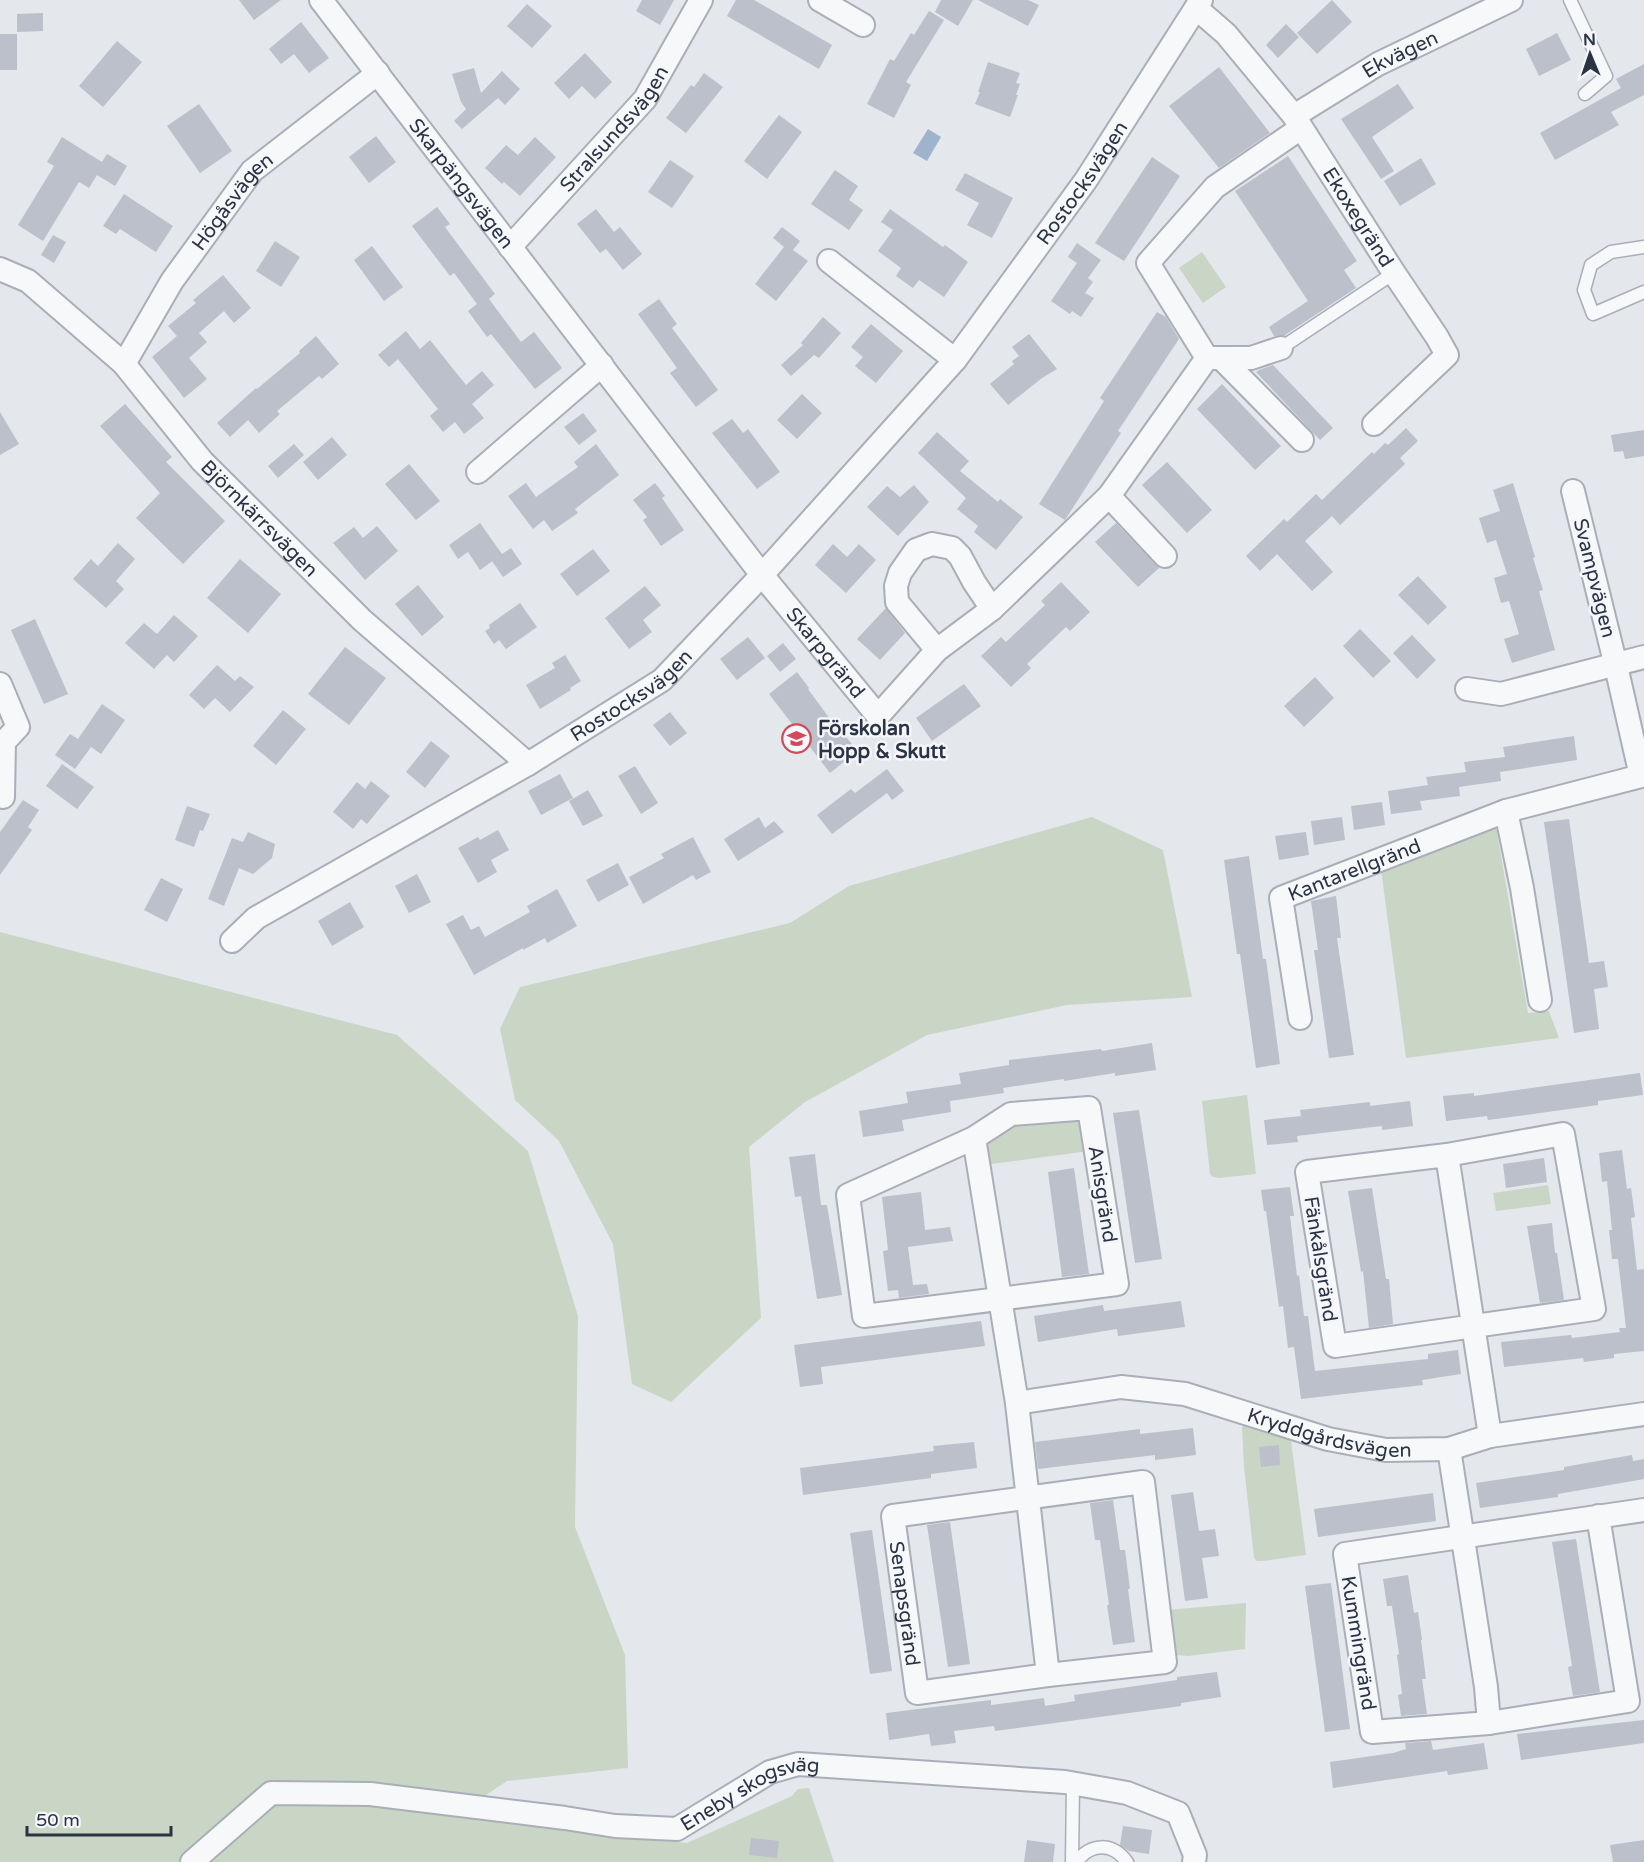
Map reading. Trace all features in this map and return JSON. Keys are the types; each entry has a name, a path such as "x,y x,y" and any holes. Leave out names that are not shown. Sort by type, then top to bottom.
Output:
{"street":[{"name":"Skarpängsvägen","path":"321,0 762,575"},
{"name":"Stralsundsvägen","path":"510,247 645,99 701,0"},
{"path":"820,0 863,25"},
{"name":"Ekvägen","path":"1214,358 1148,263 1215,187 1297,122 1378,64 1511,0"},
{"name":"Ekoxegränd","path":"1198,4 1226,34 1297,122 1447,355 1374,424"},
{"name":"Rostocksvägen","path":"232,941 256,918 528,764 662,680 762,575 955,360 1086,180 1198,4"},
{"name":"Högåsvägen","path":"124,364 172,281 252,171 378,73"},
{"path":"829,261 955,360"},
{"name":"Björnkärrsvägen","path":"0,269 28,281 124,364 202,460 354,611 528,764"},
{"path":"1214,358 1251,358 1281,348"},
{"path":"1214,358 1302,440"},
{"name":"Skarpgränd","path":"762,575 878,716 937,650 993,609 1109,496 1214,358"},
{"path":"478,472 602,365"},
{"name":"Svampvägen","path":"1573,491 1616,666"},
{"path":"1109,496 1165,556"},
{"path":"937,650 897,602 896,586 900,573 916,550 932,544 952,548 960,555 974,582 993,609"},
{"name":"Svampvägen","path":"1467,689 1502,694 1644,657"},
{"name":"Kantarellgränd","path":"1300,1018 1281,898 1506,811 1643,776 1616,666"},
{"path":"0,684 18,727 2,741 3,797"},
{"path":"1506,811 1522,888 1540,1000"},
{"name":"Anisgränd","path":"1089,1108 1118,1284 1000,1299 864,1316 848,1195 974,1138 1011,1114 1089,1108"},
{"name":"Fänkålsgränd","path":"1563,1134 1594,1310 1335,1346 1307,1172 1447,1155 1563,1134"},
{"path":"974,1138 1017,1403 1048,1675"},
{"path":"1447,1155 1490,1436"},
{"name":"Kryddgårdsvägen","path":"1017,1403 1121,1387 1185,1394 1328,1439 1386,1450 1449,1449 1490,1436 1644,1414"},
{"path":"1449,1449 1490,1723"},
{"name":"Senapsgränd","path":"1143,1482 1165,1662 1048,1675 917,1693 893,1516 1143,1482"},
{"name":"Kummingränd","path":"1598,1516 1628,1701 1490,1723 1372,1732 1345,1554 1462,1536 1598,1516 1644,1510"},
{"name":"Eneby skogsväg","path":"192,1862 271,1793 370,1794 615,1826 676,1829 770,1772 798,1764 1073,1783 1127,1792 1178,1813 1195,1858"}],"lane":[{"path":"1570,0 1606,76 1585,94"},
{"path":"1644,247 1611,252 1591,265 1584,290 1593,314 1644,292"},
{"path":"1281,348 1394,273"},
{"path":"1073,1783 1074,1862"},
{"path":"1074,1862 1083,1853 1093,1848 1105,1847 1117,1851 1127,1862"}],"green space":[{"path":"1202,252 1226,287 1203,303 1179,268"},
{"path":"1494,815 1528,1013 1549,1011 1559,1038 1406,1058 1381,869"},
{"path":"1092,817 1163,850 1192,997 1067,1005 927,1035 805,1102 749,1147 761,1318 671,1402 632,1384 613,1244 559,1141 515,1100 500,1029 520,987 790,923 849,886"},
{"path":"0,932 397,1035 528,1151 578,1316 575,1527 625,1655 628,1768 507,1781 459,1813 687,1843 792,1796 798,1789 809,1788 834,1862 0,1862"},
{"path":"1247,1095 1256,1174 1213,1177 1210,1174 1202,1101"},
{"path":"1035,1120 1076,1120 1083,1125 1089,1151 984,1165 981,1139 1005,1126"},
{"path":"1548,1185 1551,1204 1496,1211 1493,1193"},
{"path":"1244,1425 1252,1425 1291,1441 1306,1555 1263,1561 1257,1561 1254,1558 1244,1467 1242,1428"},
{"path":"1246,1603 1245,1649 1188,1656 1175,1655 1168,1610"}],"water":[{"path":"928,129 941,137 927,161 913,153"}],"building":[{"path":"239,0 281,0 254,20"},
{"path":"642,0 674,0 660,25 636,11"},
{"path":"736,0 754,0 832,45 819,69 727,16"},
{"path":"941,0 973,0 958,26 935,12"},
{"path":"978,0 1028,0 1039,5 1028,26"},
{"path":"1332,0 1352,22 1317,54 1297,33"},
{"path":"527,4 552,26 532,48 507,26"},
{"path":"929,11 944,20 906,82 911,85 894,118 867,104 890,59 894,61 911,33 914,35"},
{"path":"43,13 43,31 17,32 17,14"},
{"path":"301,22 329,58 309,73 294,54 281,64 269,49"},
{"path":"1286,24 1299,37 1278,58 1266,45"},
{"path":"1557,33 1571,60 1539,76 1526,49"},
{"path":"0,34 17,34 17,70 0,70"},
{"path":"117,41 142,62 103,107 79,86"},
{"path":"585,53 612,82 595,99 582,86 569,99 554,83"},
{"path":"988,62 1020,73 1016,83 1020,84 1016,95 1018,95 1010,117 975,104"},
{"path":"1644,64 1644,95 1611,112 1619,125 1555,160 1540,133 1621,88 1616,79"},
{"path":"1219,67 1270,133 1219,168 1169,106"},
{"path":"474,68 481,93 502,71 520,89 505,105 498,98 462,129 454,121 466,109 461,102 452,74"},
{"path":"704,73 723,87 686,133 666,118 691,85 694,87"},
{"path":"1398,84 1414,108 1372,137 1394,171 1381,179 1341,119"},
{"path":"199,104 232,151 200,173 167,126"},
{"path":"779,115 802,132 767,179 744,161"},
{"path":"376,136 396,162 369,183 349,157"},
{"path":"62,137 102,162 107,154 127,166 115,186 97,175 89,188 79,182 43,241 18,225 54,166 47,162"},
{"path":"535,137 556,157 520,196 504,182 502,184 485,168 506,145 518,155"},
{"path":"1288,156 1357,261 1344,270 1356,288 1285,335 1274,336 1269,327 1308,301 1235,191"},
{"path":"1152,157 1180,176 1124,261 1095,243"},
{"path":"1421,158 1436,184 1400,206 1384,181"},
{"path":"670,160 694,176 672,208 648,192"},
{"path":"835,170 858,186 849,200 863,210 849,230 811,204"},
{"path":"965,173 1013,198 992,238 967,225 979,203 955,190"},
{"path":"124,194 173,226 156,252 120,229 116,234 103,226"},
{"path":"437,207 450,224 445,227 495,294 489,299 521,342 534,332 562,368 535,389 491,334 487,337 468,311 477,304 454,273 450,276 412,226"},
{"path":"596,209 614,232 620,227 642,254 623,270 606,249 600,253 577,224"},
{"path":"890,209 968,262 944,297 919,280 913,288 896,276 901,268 878,251 893,230 881,222"},
{"path":"782,227 800,241 793,250 808,261 776,301 755,284 784,247 773,238"},
{"path":"53,235 66,242 54,263 41,255"},
{"path":"275,241 300,257 281,287 256,271"},
{"path":"1077,243 1101,260 1088,278 1093,282 1085,293 1094,298 1081,317 1072,311 1070,314 1051,301 1077,263 1068,257"},
{"path":"372,246 403,287 384,301 354,260"},
{"path":"223,275 251,308 234,323 224,311 199,333 207,342 189,358 207,379 184,398 152,357 177,336 168,326 196,303 193,300"},
{"path":"659,299 677,324 672,328 718,390 696,407 670,373 677,368 638,314"},
{"path":"1157,312 1166,317 1179,339 1118,431 1121,433 1065,520 1039,504 1104,401 1100,398"},
{"path":"823,317 841,333 819,358 814,355 791,376 781,365 803,345 801,343"},
{"path":"871,324 903,351 876,383 855,366 863,357 851,347"},
{"path":"406,331 420,349 430,340 466,385 482,371 494,385 472,404 484,418 464,434 455,422 443,432 430,416 438,409 398,359 389,367 378,355"},
{"path":"1029,334 1057,369 1008,405 990,384 1014,364 1012,361 1019,356 1012,347"},
{"path":"316,336 339,364 322,379 319,376 277,411 280,414 259,433 248,420 230,437 217,423 300,353 299,351"},
{"path":"1273,365 1333,428 1320,440 1256,372"},
{"path":"1222,384 1281,446 1255,470 1197,409"},
{"path":"802,394 822,413 797,439 777,420"},
{"path":"125,404 172,457 166,462 225,521 183,564 136,518 160,493 100,426"},
{"path":"0,412 19,444 0,455"},
{"path":"583,413 597,431 579,445 564,427"},
{"path":"732,419 743,433 748,429 780,472 757,489 712,433"},
{"path":"1406,428 1418,441 1400,458 1405,464 1340,525 1332,516 1305,541 1333,572 1312,591 1277,554 1260,571 1246,556 1284,519 1287,522 1316,494 1322,500 1372,452 1374,454 1385,443 1388,445"},
{"path":"1644,430 1644,456 1625,459 1623,451 1614,452 1611,435"},
{"path":"937,432 969,461 960,471 998,502 1000,499 1023,517 996,550 974,532 978,526 957,509 966,498 918,453"},
{"path":"332,437 347,455 318,480 303,462"},
{"path":"294,444 304,455 278,478 268,466"},
{"path":"596,444 619,475 575,509 578,513 552,531 544,520 533,529 508,496 526,483 536,497 578,467 574,462"},
{"path":"1167,462 1212,510 1187,533 1142,485"},
{"path":"409,464 440,501 416,520 385,484"},
{"path":"655,483 665,496 662,498 684,530 661,546 643,520 647,517 633,500"},
{"path":"1513,483 1535,557 1533,558 1543,590 1539,591 1555,650 1512,663 1504,639 1519,634 1509,601 1501,603 1494,578 1507,574 1496,540 1487,543 1479,518 1500,511 1493,490"},
{"path":"914,485 929,502 898,536 867,507 887,486 900,497"},
{"path":"480,523 502,554 511,548 522,564 503,577 492,561 480,570 468,552 458,559 449,545"},
{"path":"1116,523 1159,568 1138,587 1095,542"},
{"path":"377,526 398,551 365,580 333,543 354,527 363,538"},
{"path":"118,543 135,559 116,581 124,589 106,608 73,579 91,559 98,566"},
{"path":"833,544 847,557 859,544 876,560 846,593 815,565"},
{"path":"593,549 610,571 577,596 560,574"},
{"path":"240,559 281,594 248,633 207,598"},
{"path":"1418,576 1447,607 1428,625 1398,595"},
{"path":"1061,582 1090,612 1070,631 1066,627 1027,664 1031,668 1011,687 981,656 1001,637 1006,642 1045,605 1041,601"},
{"path":"418,585 444,617 422,636 395,604"},
{"path":"645,586 661,605 643,620 652,632 629,649 605,618"},
{"path":"520,603 537,627 506,649 499,640 494,644 485,631 490,628 489,625"},
{"path":"886,608 905,633 880,660 857,639"},
{"path":"174,615 198,636 174,662 167,655 154,669 125,643 144,623 157,634"},
{"path":"35,619 68,694 44,704 11,630"},
{"path":"1360,629 1391,661 1373,678 1343,646"},
{"path":"1412,635 1436,660 1417,679 1393,653"},
{"path":"748,637 765,658 737,680 720,659"},
{"path":"783,643 796,659 780,672 767,656"},
{"path":"345,647 386,678 349,725 308,694"},
{"path":"565,655 581,681 540,709 526,685 555,668 552,663"},
{"path":"217,665 235,681 240,676 254,687 230,712 215,698 204,709 189,695"},
{"path":"797,672 827,715 858,751 830,773 769,694"},
{"path":"1315,677 1334,698 1304,727 1284,706"},
{"path":"964,684 981,706 932,741 916,718"},
{"path":"102,704 125,720 101,754 91,747 75,769 55,755 70,734 78,739"},
{"path":"283,710 306,729 276,765 253,746"},
{"path":"670,712 687,733 670,746 653,725"},
{"path":"1574,736 1577,760 1500,772 1501,781 1459,787 1460,796 1420,801 1422,810 1391,814 1388,791 1428,785 1426,777 1466,772 1464,762 1505,757 1503,747"},
{"path":"431,741 450,756 425,788 406,772"},
{"path":"62,764 94,787 77,809 46,786"},
{"path":"635,766 658,803 641,814 618,776"},
{"path":"887,769 904,791 892,800 887,793 832,834 817,815 851,789 855,793"},
{"path":"560,774 573,798 541,815 528,791"},
{"path":"371,781 390,796 367,824 361,819 353,829 333,812 357,782 365,789"},
{"path":"588,790 603,816 583,826 569,801"},
{"path":"23,800 39,810 28,827 32,830 0,875 0,832"},
{"path":"1382,802 1385,825 1354,830 1351,806"},
{"path":"187,806 210,814 203,831 200,830 194,847 175,840"},
{"path":"759,817 765,828 774,821 784,832 738,861 724,839"},
{"path":"1342,817 1345,840 1314,845 1311,821"},
{"path":"1569,819 1589,963 1604,961 1608,987 1594,989 1599,1029 1574,1033 1544,822"},
{"path":"498,830 509,850 491,860 497,872 478,883 458,848 478,837 480,840"},
{"path":"248,832 275,844 272,858 253,874 239,868 224,906 208,899 232,838 243,842"},
{"path":"1306,832 1309,855 1279,860 1275,836"},
{"path":"693,837 711,872 696,880 693,875 643,904 629,877 664,858 661,854"},
{"path":"1249,856 1280,1064 1256,1068 1224,860"},
{"path":"618,863 629,885 598,902 586,880"},
{"path":"417,874 431,902 409,913 395,886"},
{"path":"161,878 183,889 167,922 144,910"},
{"path":"557,889 577,926 547,943 545,938 523,950 523,948 474,975 446,924 463,915 471,930 479,926 485,937 530,912 527,906"},
{"path":"1336,896 1341,938 1337,938 1354,1055 1329,1058 1314,950 1318,950 1311,901"},
{"path":"350,902 364,927 332,946 318,921"},
{"path":"1152,1043 1156,1070 1115,1076 1115,1073 1064,1081 1064,1079 1003,1088 1004,1093 950,1101 951,1112 902,1120 904,1131 863,1137 859,1111 908,1103 906,1092 961,1084 959,1073 1009,1065 1009,1060 1101,1049 1102,1051"},
{"path":"1640,1073 1643,1095 1598,1101 1598,1105 1488,1120 1487,1116 1446,1121 1443,1096 1474,1093 1474,1096"},
{"path":"1410,1101 1413,1126 1382,1130 1382,1126 1297,1136 1298,1142 1267,1145 1264,1120 1301,1116 1300,1110 1370,1102 1370,1106"},
{"path":"1139,1110 1162,1259 1135,1263 1113,1113"},
{"path":"1622,1150 1627,1189 1631,1188 1635,1217 1631,1218 1637,1270 1644,1269 1644,1351 1614,1354 1614,1358 1584,1362 1583,1358 1504,1367 1501,1342 1571,1335 1572,1338 1620,1332 1619,1328 1626,1328 1618,1259 1612,1259 1609,1230 1612,1230 1607,1181 1602,1182 1599,1153"},
{"path":"815,1154 821,1205 827,1205 842,1295 817,1299 801,1196 795,1197 789,1157"},
{"path":"1544,1158 1547,1182 1506,1188 1503,1164"},
{"path":"1074,1168 1089,1274 1062,1277 1048,1172"},
{"path":"1290,1187 1294,1216 1290,1216 1297,1276 1299,1275 1304,1316 1308,1316 1315,1371 1428,1359 1428,1354 1458,1350 1461,1374 1422,1380 1423,1385 1301,1399 1294,1347 1288,1348 1283,1306 1279,1307 1261,1190"},
{"path":"1372,1188 1386,1279 1389,1279 1393,1324 1369,1328 1363,1271 1361,1272 1348,1191"},
{"path":"921,1192 925,1230 950,1227 953,1241 908,1247 913,1285 927,1284 929,1294 899,1298 898,1290 888,1291 883,1251 888,1250 882,1197"},
{"path":"1552,1223 1564,1300 1540,1303 1527,1226"},
{"path":"1181,1301 1185,1327 1118,1336 1117,1329 1038,1342 1034,1316 1103,1305 1104,1311"},
{"path":"981,1321 985,1346 821,1367 823,1384 800,1387 794,1345"},
{"path":"1193,1428 1196,1455 1155,1460 1155,1455 1038,1469 1035,1442 1140,1429 1140,1434"},
{"path":"974,1442 977,1468 931,1474 931,1478 803,1495 800,1468 934,1451 933,1446"},
{"path":"1279,1445 1280,1465 1261,1467 1259,1447"},
{"path":"1632,1455 1633,1461 1644,1459 1644,1479 1558,1494 1558,1497 1480,1508 1476,1483 1564,1470 1564,1467"},
{"path":"1193,1492 1199,1531 1215,1529 1219,1556 1202,1558 1208,1598 1185,1601 1171,1495"},
{"path":"1433,1493 1436,1521 1318,1537 1314,1509"},
{"path":"1113,1500 1120,1550 1125,1550 1135,1642 1113,1645 1100,1540 1095,1540 1090,1503"},
{"path":"950,1522 970,1664 948,1667 927,1525"},
{"path":"872,1530 892,1671 870,1674 850,1533"},
{"path":"1576,1539 1600,1692 1573,1696 1568,1667 1572,1666 1552,1542"},
{"path":"1408,1575 1414,1613 1418,1612 1422,1640 1426,1679 1422,1679 1427,1714 1401,1716 1398,1695 1402,1694 1397,1655 1399,1654 1392,1606 1387,1606 1383,1579"},
{"path":"1331,1583 1350,1729 1325,1732 1305,1586"},
{"path":"1217,1672 1221,1697 1181,1703 1181,1706 995,1731 994,1726 954,1731 956,1743 931,1746 929,1734 889,1740 886,1713 991,1700 991,1705 1044,1698 1045,1706 1075,1701 1074,1695"},
{"path":"1644,1720 1644,1743 1521,1760 1517,1734"},
{"path":"1431,1741 1433,1750 1484,1743 1488,1769 1448,1775 1447,1771 1333,1788 1330,1762 1393,1753 1406,1749 1405,1743"},
{"path":"1123,1826 1152,1830 1149,1854 1129,1851 1120,1845"},
{"path":"751,1838 779,1841 777,1858 749,1855"},
{"path":"1027,1840 1055,1844 1053,1862 1024,1862"},
{"path":"1644,1840 1644,1862 1613,1862 1610,1845"}],"place":[{"name":"Förskolan Hopp & Skutt","path":"797,739"}]}
